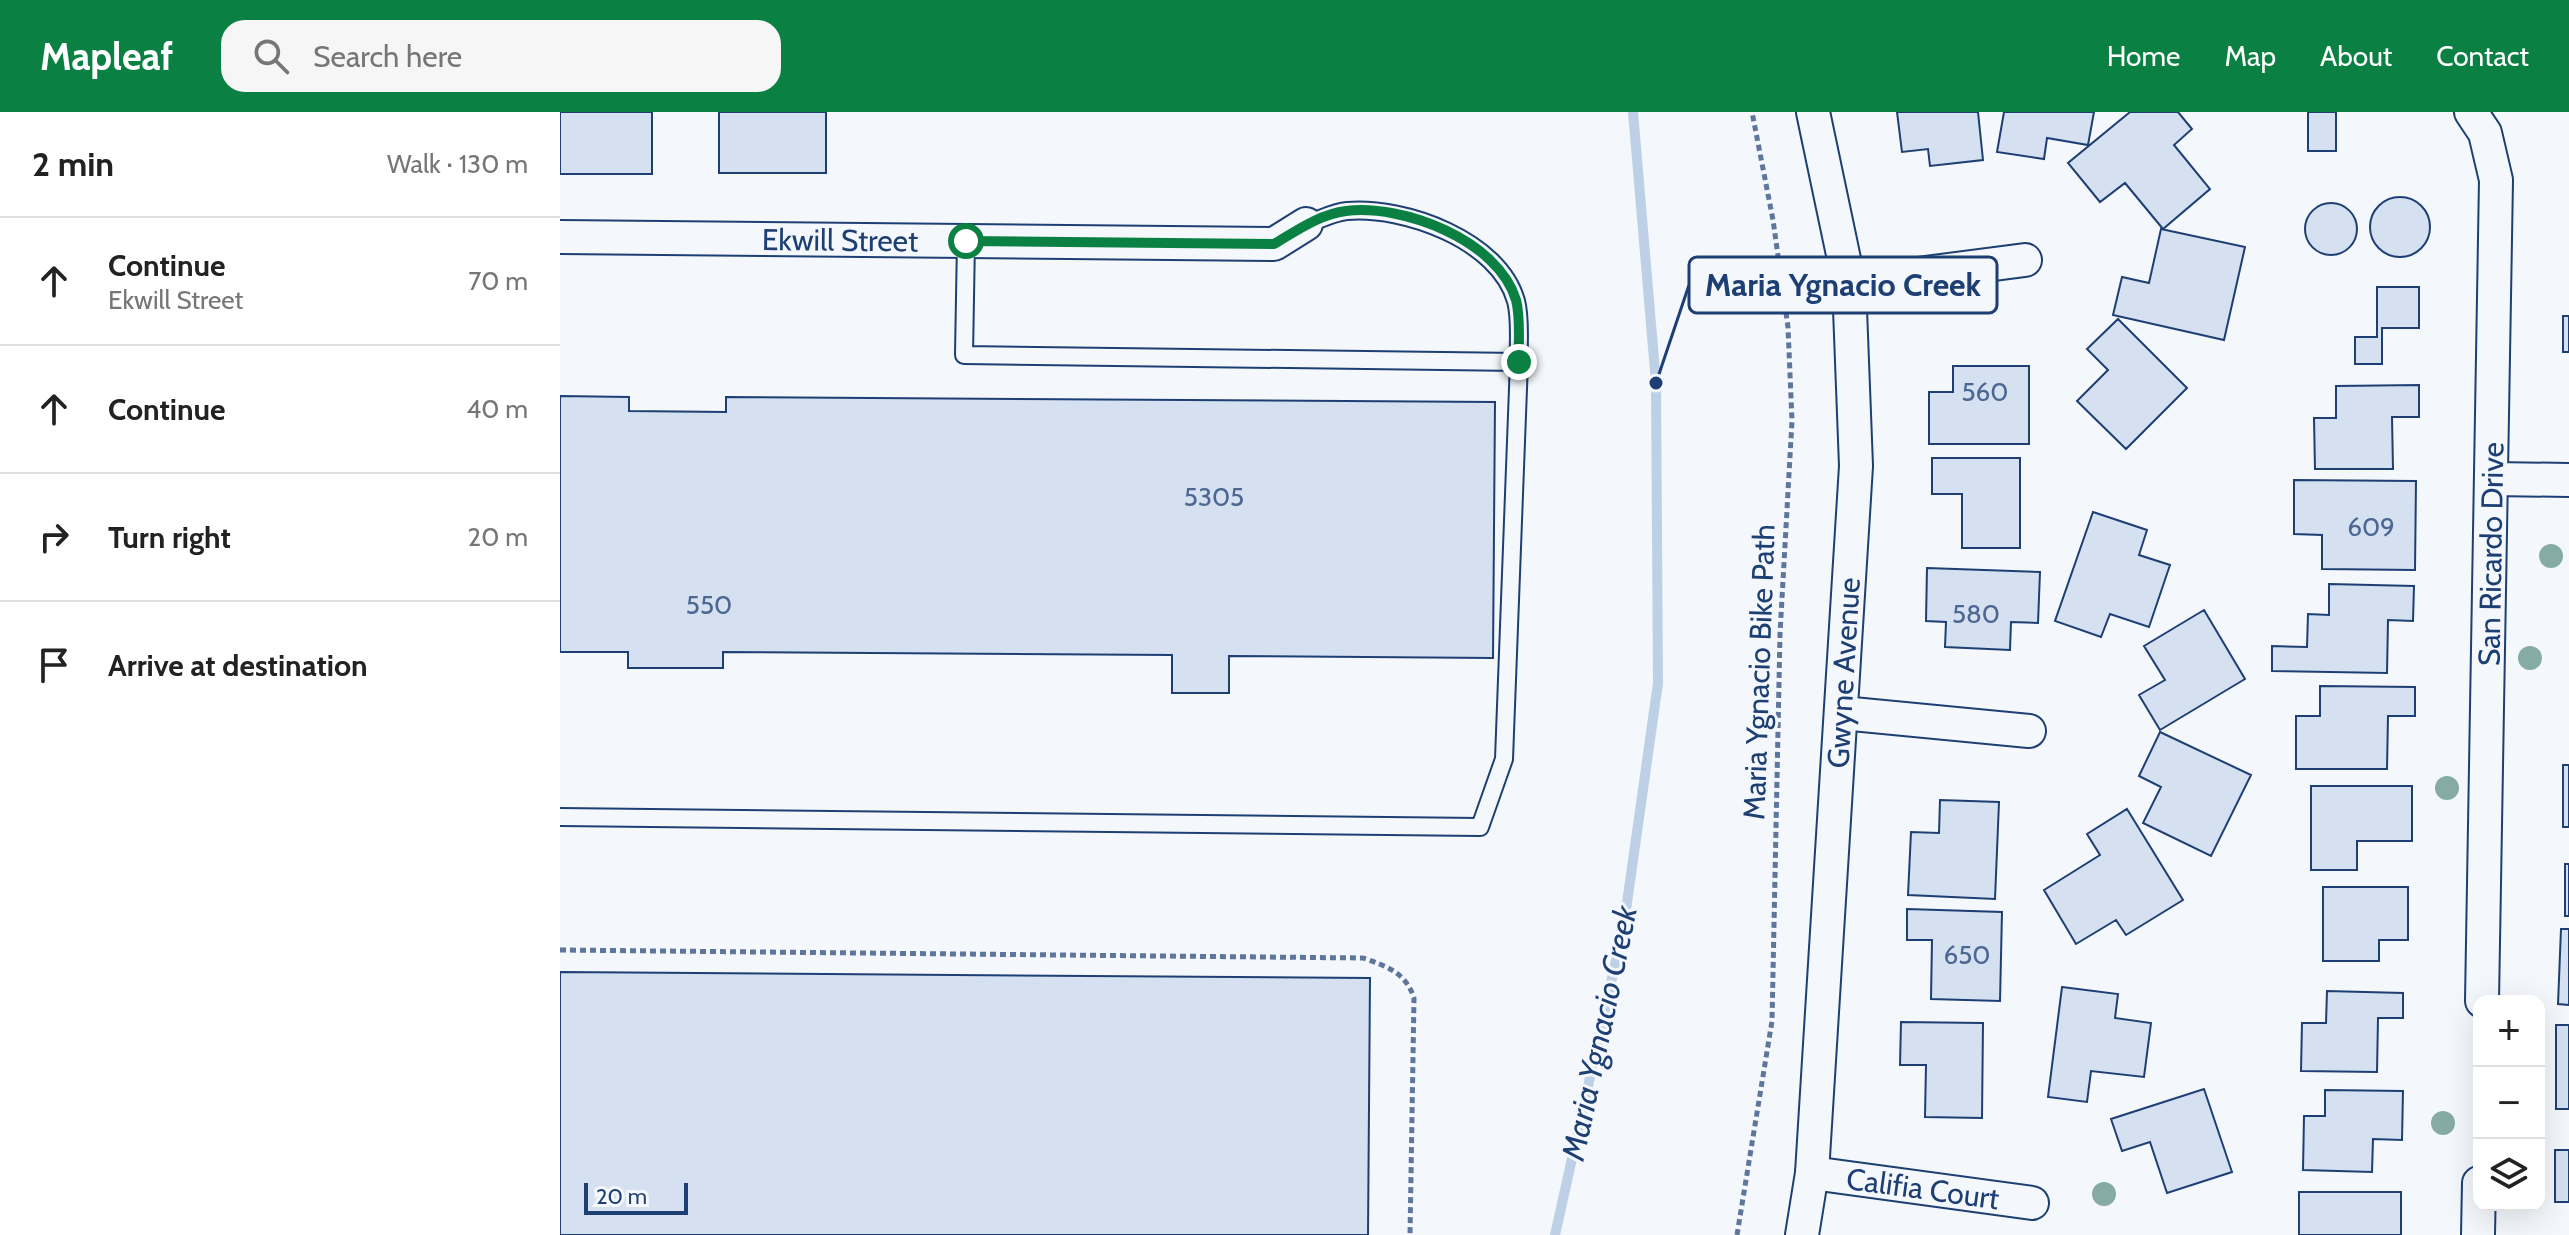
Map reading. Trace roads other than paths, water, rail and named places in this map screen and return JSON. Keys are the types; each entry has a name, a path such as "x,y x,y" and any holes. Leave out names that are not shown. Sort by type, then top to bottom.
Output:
{"street":[{"name":"Gwyne Avenue","path":"1802,1235 1812,1173 1856,466 1849,283 1813,112"},
{"name":"San Ricardo Drive","path":"2471,112 2485,133 2496,180 2482,995"},
{"name":"Ekwill Street","path":"560,237 1274,244 1306,224"},
{"path":"1849,283 2025,260"},
{"path":"2492,479 2569,480"},
{"path":"1842,713 2029,731"},
{"name":"Califia Court","path":"1812,1173 2032,1203"},
{"path":"2478,1211 2478,1235"}],"lane":[{"path":"560,817 1480,827 1504,759 1519,362 1516,300 1494,265 1453,233 1407,214 1346,211 1306,224"},
{"path":"966,241 964,355 1519,362"}],"waterway":[{"name":"Maria Ygnacio Creek","path":"1555,1235 1624,924 1658,683 1656,383 1633,112"}],"place":[{"name":"Maria Ygnacio Creek","path":"1656,383"}]}
